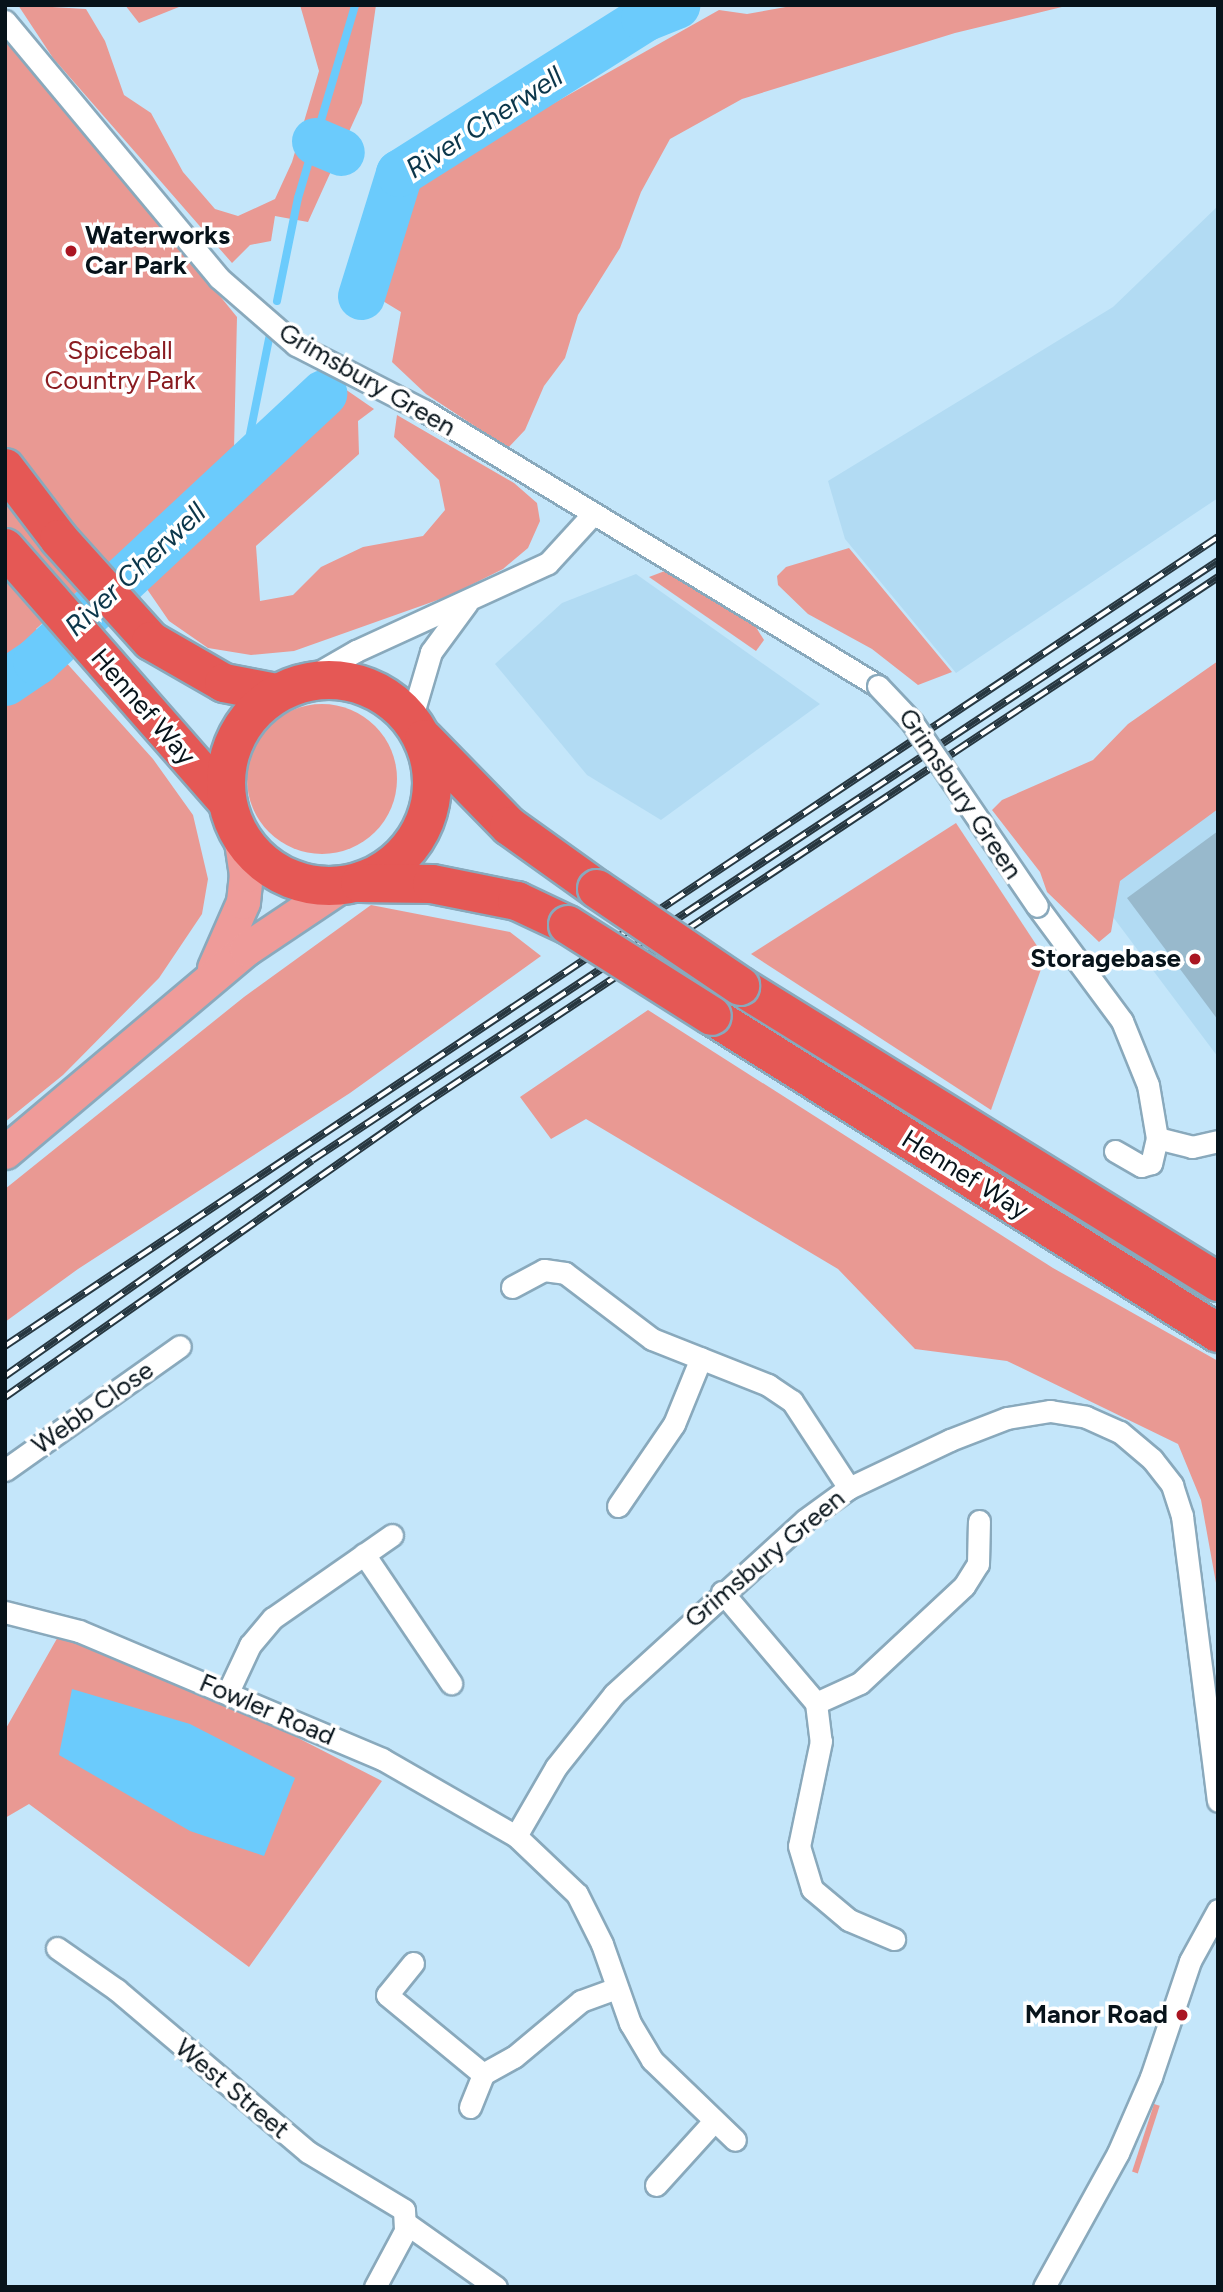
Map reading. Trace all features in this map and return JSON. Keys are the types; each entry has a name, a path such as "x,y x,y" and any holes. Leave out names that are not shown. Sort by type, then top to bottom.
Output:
{"highway":[{"name":"Hennef Way","path":"5,468 59,539 151,642 224,683 289,688"},
{"name":"Hennef Way","path":"13,559 134,695 233,819"},
{"path":"332,679 362,685 390,698 417,729 432,766 432,797 424,825 408,851 385,871 349,884 310,885 282,875 233,819 226,771 234,740 252,713 289,688 332,679"},
{"name":"Hennef Way","path":"417,729 509,826 597,889 740,986 1218,1282"},
{"name":"Hennef Way","path":"349,884 432,884 517,901 568,925 1218,1333"}],"main road":[{"path":"204,986 243,902 233,819"},
{"path":"5,1152 257,941 349,884"}],"street":[{"name":"Grimsbury Green","path":"5,21 219,278 306,350 425,411 592,515 878,686 912,722 1037,906 1122,1021 1149,1085 1157,1138"},
{"path":"289,688 356,651 468,602 548,563 592,515"},
{"path":"417,729 431,652 468,602"},
{"path":"1115,1151 1146,1166 1157,1138 1192,1147 1218,1141"},
{"path":"512,1287 544,1270 565,1273 589,1286 639,1332 751,1377 792,1401 849,1488"},
{"name":"Webb Close","path":"5,1470 180,1346"},
{"path":"618,1506 674,1424 701,1358"},
{"name":"Grimsbury Green","path":"516,1836 556,1767 614,1694 722,1592 849,1488 950,1440 1031,1413 1086,1417 1138,1445 1163,1471 1178,1502 1218,1801"},
{"path":"816,1703 860,1682 964,1587 978,1564 979,1521"},
{"path":"228,1692 250,1644 267,1624 392,1535"},
{"path":"364,1554 451,1683"},
{"path":"722,1592 816,1703 821,1741 800,1829 803,1868 829,1905 894,1939"},
{"name":"Fowler Road","path":"5,1612 59,1623 382,1759 516,1836 577,1894 652,2060 734,2140"},
{"path":"1044,2287 1118,2153 1151,2077 1190,1961 1218,1909"},
{"name":"West Street","path":"57,1948 117,1990 308,2152 404,2210 407,2224 496,2287"},
{"path":"413,1963 387,1995 483,2074"},
{"path":"470,2107 483,2074 514,2057 581,2001 617,1987"},
{"path":"656,2185 714,2121"},
{"path":"375,2287 407,2224"}],"shaded area":[{"path":"1218,206 1218,498 956,673 845,539 828,481 1113,307"},
{"path":"636,574 820,704 661,820 587,775 495,664 562,603"},
{"path":"1218,781 1218,1057 1086,881"}],"green space":[{"path":"18,5 86,9 105,41 124,95 151,113 183,172 215,209 238,216 275,199 292,162 319,71 300,5 376,5 362,103 308,222 275,216 271,241 250,245 232,263 53,58"},
{"path":"125,5 184,5 139,23"},
{"path":"797,5 1070,5 955,33 742,99 670,139 641,192 620,248 578,315 565,358 544,386 525,430 508,448 426,394 392,362 401,312 378,298 407,186 719,10 747,14"},
{"name":"Spiceball Country Park","path":"5,32 237,317 234,449 36,629 153,759 193,815 208,879 202,914 159,978 63,1075 5,1122"},
{"path":"345,389 374,409 358,421 359,454 256,546 260,601 293,595 321,567 363,547 423,536 445,510 439,480 394,437 397,415 514,483 537,503 540,521 528,548 503,569 449,596 294,651 251,655 208,648 169,621 138,576 313,417 333,392"},
{"path":"849,548 952,672 918,685 872,649 808,614 778,585 777,576 786,567"},
{"path":"670,569 752,621 764,640 756,651 649,577"},
{"path":"1218,661 1218,809 1120,881 1111,932 1099,942 1047,892 1040,872 992,810 1002,800 1093,760 1128,724"},
{"path":"322,704 351,710 375,726 391,750 397,779 391,808 375,832 351,848 322,854 293,848 269,832 253,808 247,779 253,750 269,726 293,710"},
{"path":"956,823 1045,958 991,1110 751,954"},
{"path":"371,905 510,932 541,956 350,1093 78,1269 5,1322 5,1189 244,997"},
{"path":"648,1010 1053,1268 1218,1361 1218,1594 1201,1500 1178,1444 1007,1361 915,1349 838,1269 586,1119 551,1139 520,1097"},
{"path":"59,1635 261,1719 382,1781 249,1967 29,1804 5,1818 5,1730"},
{"path":"1154,2104 1160,2106 1138,2173 1132,2172"}],"water":[{"path":"72,1689 190,1724 295,1778 264,1856 190,1831 59,1755"}],"building":[{"name":"Storagebase","path":"1218,831 1218,1020 1127,898"}],"waterway":[{"path":"277,301 298,198 355,5"},
{"name":"River Cherwell","path":"361,296 399,173 644,18 677,5"},
{"path":"315,141 341,152"},
{"path":"243,469 269,339"},
{"name":"River Cherwell","path":"5,682 36,661 323,393"}],"railway":[{"path":"5,1346 1218,537"},
{"path":"5,1376 312,1160 1218,561"},
{"path":"5,1397 421,1106 1218,577"}],"place":[{"name":"Waterworks Car Park","path":"71,251"},
{"name":"Storagebase","path":"1195,959"},
{"name":"Manor Road","path":"1182,2015"}]}
